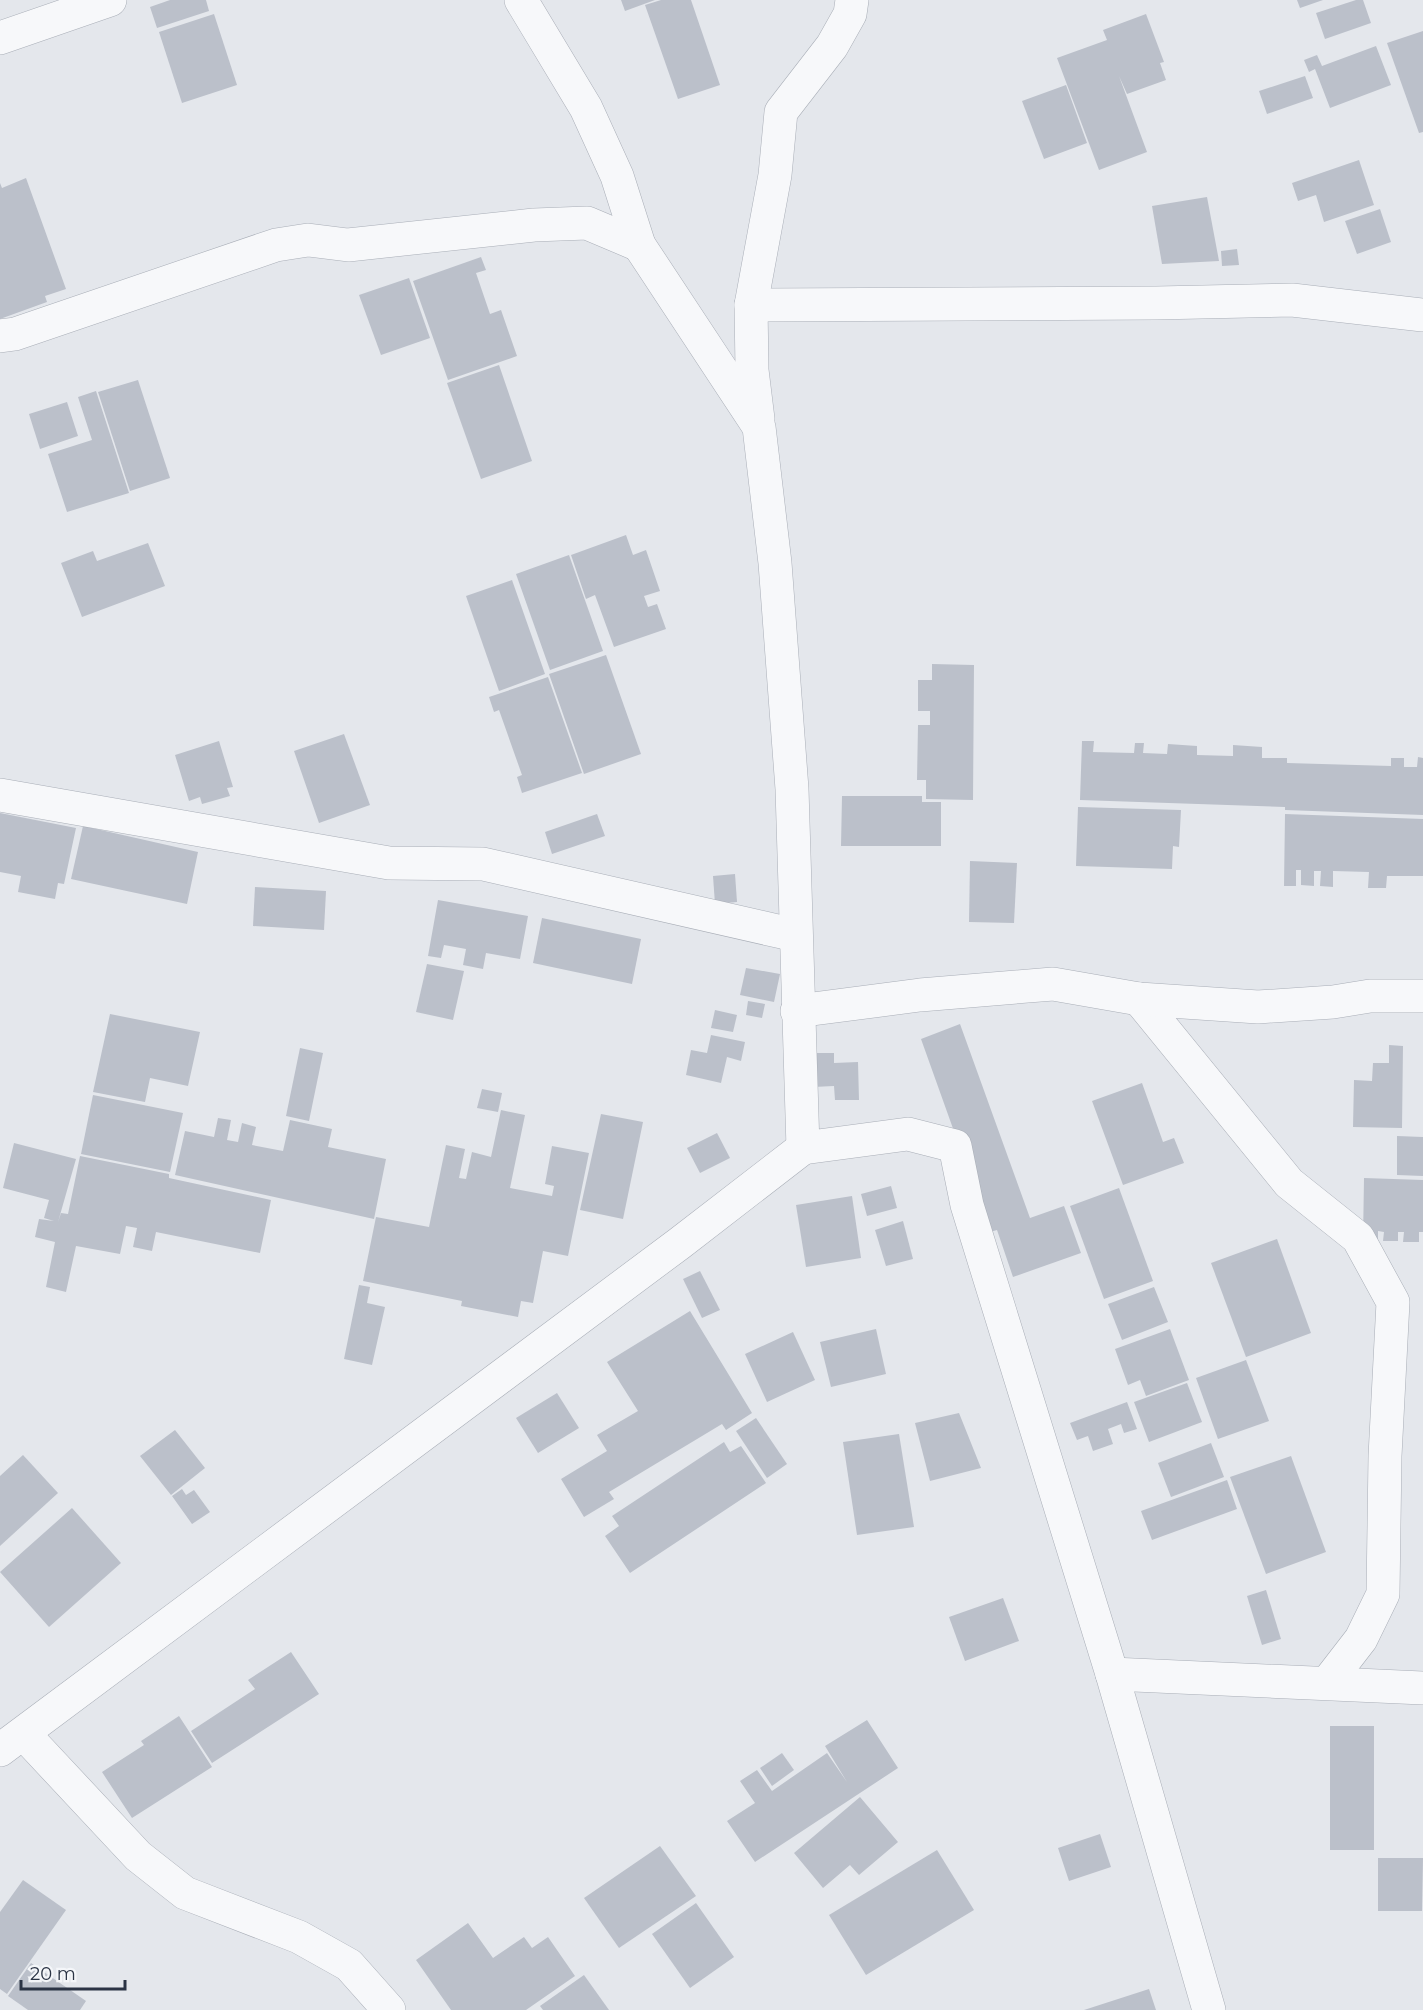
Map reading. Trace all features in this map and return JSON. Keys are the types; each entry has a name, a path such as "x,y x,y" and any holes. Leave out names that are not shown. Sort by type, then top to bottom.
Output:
{"street":[{"path":"0,38 110,0"},
{"path":"521,0 586,108 617,177 639,244 759,427"},
{"path":"803,1148 797,1011 792,789 775,563 752,370 751,305 775,174 781,112 832,46 850,14 852,0"},
{"path":"0,336 15,334 276,245 308,240 348,245 534,225 587,223 639,244"},
{"path":"751,305 1292,300 1423,315"},
{"path":"0,795 389,863 483,864 795,935"},
{"path":"797,1011 920,995 1053,984 1139,999 1258,1007 1333,1002 1370,996 1423,996"},
{"path":"1139,999 1289,1183 1358,1238 1393,1302 1385,1456 1383,1594 1361,1639 1327,1683"},
{"path":"389,2010 349,1965 299,1937 185,1893 138,1856 12,1742 803,1148 908,1134 955,1146 967,1205 1112,1674 1209,2010"},
{"path":"1112,1674 1423,1688"}],"building":[{"path":"170,0 206,0 209,11 157,28 150,7"},
{"path":"621,0 655,0 625,11"},
{"path":"661,0 691,0 720,85 678,99 645,5"},
{"path":"1297,0 1323,0 1300,8"},
{"path":"1356,0 1363,0 1371,23 1325,39 1316,13"},
{"path":"214,14 237,85 182,103 159,32"},
{"path":"1146,14 1164,62 1160,63 1166,80 1127,94 1119,76 1147,152 1099,170 1057,58 1107,40 1103,30"},
{"path":"1423,31 1423,132 1419,133 1387,43"},
{"path":"1376,46 1391,85 1330,108 1315,69 1309,72 1304,60 1317,55 1322,66"},
{"path":"1305,76 1313,98 1267,114 1259,91"},
{"path":"1066,85 1087,143 1044,159 1022,101"},
{"path":"1359,160 1374,205 1324,222 1316,195 1298,201 1292,183"},
{"path":"26,178 66,289 45,296 47,302 0,319 0,183 2,188"},
{"path":"1207,197 1219,261 1162,264 1152,206"},
{"path":"1380,209 1391,242 1357,254 1345,221"},
{"path":"1237,249 1239,265 1222,266 1221,251"},
{"path":"481,257 486,270 476,273 490,314 501,310 517,356 448,380 413,281"},
{"path":"409,278 430,338 381,355 359,295"},
{"path":"499,365 532,461 481,479 447,383"},
{"path":"138,380 170,478 130,491 98,392"},
{"path":"96,391 129,493 67,512 48,454 92,440 78,397"},
{"path":"67,402 78,436 40,449 29,414"},
{"path":"626,535 633,555 646,550 660,591 644,596 648,607 657,604 666,629 614,647 595,595 586,599 571,555"},
{"path":"148,543 165,586 82,617 61,563 93,551 97,561"},
{"path":"569,555 603,651 550,670 516,574"},
{"path":"512,580 545,674 499,691 466,596"},
{"path":"606,655 641,754 584,774 549,674"},
{"path":"932,664 974,665 973,800 926,799 926,780 917,780 918,725 930,725 930,711 918,711 918,680 932,680"},
{"path":"548,677 582,773 522,793 517,777 522,775 499,710 494,712 489,697"},
{"path":"344,734 370,805 319,823 294,751"},
{"path":"219,741 233,787 227,788 230,796 202,804 200,797 189,801 175,755"},
{"path":"1082,741 1094,741 1093,752 1134,753 1135,743 1144,743 1143,753 1167,754 1168,744 1197,746 1197,755 1233,756 1233,745 1262,747 1262,758 1287,758 1287,763 1391,766 1391,758 1404,758 1404,767 1417,767 1418,757 1423,758 1423,815 1285,810 1285,807 1080,800"},
{"path":"842,796 922,796 922,802 941,802 941,846 841,846"},
{"path":"1078,807 1181,810 1179,847 1173,846 1172,869 1076,866"},
{"path":"0,813 76,828 64,884 58,883 55,899 18,892 21,876 0,872"},
{"path":"597,814 605,836 552,854 545,832"},
{"path":"1285,814 1423,819 1423,876 1387,876 1386,888 1368,888 1369,872 1333,871 1333,887 1320,886 1321,871 1314,871 1314,886 1301,885 1301,870 1296,870 1296,886 1284,886"},
{"path":"83,826 198,852 187,904 71,879"},
{"path":"970,861 1017,863 1014,923 969,922"},
{"path":"735,874 737,902 715,904 713,876"},
{"path":"255,887 326,891 324,930 253,926"},
{"path":"438,900 528,916 520,959 486,953 483,969 463,965 466,949 444,945 441,958 428,956"},
{"path":"542,918 641,939 632,984 533,963"},
{"path":"427,964 464,971 453,1020 416,1012"},
{"path":"746,968 780,974 774,1002 740,995"},
{"path":"748,1001 765,1004 762,1018 746,1015"},
{"path":"715,1010 737,1015 733,1032 711,1028"},
{"path":"110,1014 200,1032 188,1086 150,1078 145,1102 93,1092"},
{"path":"960,1024 1030,1218 1064,1206 1081,1253 1013,1277 997,1230 990,1232 921,1039"},
{"path":"711,1035 745,1042 741,1061 727,1057 721,1083 686,1075 691,1050 707,1053"},
{"path":"1389,1045 1403,1046 1402,1128 1353,1127 1354,1080 1372,1081 1373,1063 1389,1063"},
{"path":"300,1048 323,1053 309,1121 286,1116"},
{"path":"812,1053 834,1053 834,1063 858,1062 859,1100 835,1100 834,1086 813,1087"},
{"path":"1142,1083 1163,1142 1174,1138 1184,1163 1123,1185 1092,1101"},
{"path":"482,1089 502,1093 498,1112 477,1108"},
{"path":"93,1095 183,1113 170,1172 81,1154"},
{"path":"501,1110 525,1115 510,1188 552,1196 554,1186 545,1184 552,1146 589,1153 568,1256 543,1251 533,1303 521,1301 518,1317 461,1306 462,1301 363,1281 376,1217 429,1227 446,1145 465,1149 459,1178 466,1179 472,1152 491,1157"},
{"path":"601,1114 643,1122 623,1219 580,1210"},
{"path":"218,1118 231,1120 227,1140 238,1142 242,1123 256,1127 252,1145 283,1151 290,1120 332,1129 328,1147 386,1159 374,1219 175,1175 185,1131 214,1137"},
{"path":"717,1133 730,1158 700,1173 687,1148"},
{"path":"1397,1136 1423,1137 1423,1176 1397,1175"},
{"path":"14,1143 76,1159 58,1222 61,1213 68,1214 80,1156 169,1174 169,1178 271,1200 260,1253 156,1232 152,1251 133,1247 137,1228 126,1226 120,1254 76,1246 66,1292 46,1287 55,1242 35,1237 39,1219 54,1221 44,1218 49,1200 3,1188"},
{"path":"1364,1178 1423,1180 1423,1232 1419,1232 1419,1242 1403,1242 1404,1232 1398,1232 1398,1241 1383,1241 1384,1232 1378,1231 1378,1240 1363,1240"},
{"path":"891,1186 897,1208 867,1216 861,1194"},
{"path":"1119,1188 1153,1281 1104,1299 1070,1206"},
{"path":"852,1196 861,1258 806,1267 796,1205"},
{"path":"903,1221 913,1259 886,1266 875,1230"},
{"path":"1277,1239 1311,1333 1246,1357 1211,1263"},
{"path":"700,1271 720,1310 702,1318 683,1279"},
{"path":"359,1285 370,1287 367,1303 385,1307 372,1365 344,1359"},
{"path":"1154,1287 1168,1322 1122,1340 1108,1304"},
{"path":"690,1311 752,1413 726,1430 722,1424 609,1492 614,1499 584,1517 561,1479 607,1451 597,1435 638,1411 607,1362"},
{"path":"876,1329 886,1374 831,1387 820,1342"},
{"path":"1170,1329 1189,1380 1146,1396 1140,1380 1128,1385 1115,1349"},
{"path":"793,1332 815,1380 767,1402 745,1354"},
{"path":"1246,1360 1269,1421 1218,1439 1196,1378"},
{"path":"1187,1383 1202,1422 1149,1442 1134,1402"},
{"path":"557,1393 579,1428 538,1453 516,1418"},
{"path":"1127,1402 1137,1429 1124,1433 1121,1424 1108,1429 1113,1444 1093,1451 1088,1436 1077,1440 1070,1423"},
{"path":"959,1413 981,1468 930,1481 915,1423"},
{"path":"756,1418 787,1464 767,1478 736,1431"},
{"path":"175,1430 205,1468 171,1495 140,1456"},
{"path":"899,1434 914,1527 857,1535 843,1442"},
{"path":"724,1442 730,1452 741,1446 766,1483 630,1573 605,1536 619,1526 612,1516"},
{"path":"1211,1443 1224,1477 1171,1497 1158,1463"},
{"path":"23,1455 58,1493 0,1546 0,1476"},
{"path":"1291,1456 1326,1552 1266,1574 1230,1477"},
{"path":"1227,1480 1237,1509 1152,1540 1141,1511"},
{"path":"182,1489 186,1495 194,1490 210,1512 192,1524 172,1496"},
{"path":"72,1508 121,1563 49,1627 0,1572"},
{"path":"1266,1590 1281,1639 1262,1645 1247,1596"},
{"path":"1003,1598 1019,1641 965,1661 949,1617"},
{"path":"291,1652 319,1694 212,1763 191,1731 255,1689 248,1680"},
{"path":"179,1716 212,1767 132,1818 102,1772 144,1745 141,1741"},
{"path":"867,1720 898,1768 755,1862 727,1821 755,1803 740,1781 757,1770 772,1791 827,1753 847,1782 825,1746"},
{"path":"1330,1726 1374,1726 1374,1850 1330,1850"},
{"path":"782,1753 794,1770 772,1786 760,1768"},
{"path":"860,1797 898,1842 859,1875 850,1865 823,1888 794,1853"},
{"path":"1100,1834 1111,1867 1069,1881 1058,1848"},
{"path":"660,1846 696,1896 619,1948 584,1898"},
{"path":"937,1850 974,1910 866,1975 829,1915"},
{"path":"1378,1858 1423,1858 1422,1911 1378,1911"},
{"path":"23,1880 66,1910 7,1994 0,1989 0,1912"},
{"path":"696,1903 734,1957 690,1988 652,1934"},
{"path":"468,1923 493,1958 524,1937 532,1948 548,1937 575,1976 526,2010 451,2010 416,1960"},
{"path":"31,1963 86,2001 80,2010 28,2010 8,1996"},
{"path":"584,1975 609,2010 543,2010 540,2006"},
{"path":"1149,1989 1156,2010 1084,2010"}]}
